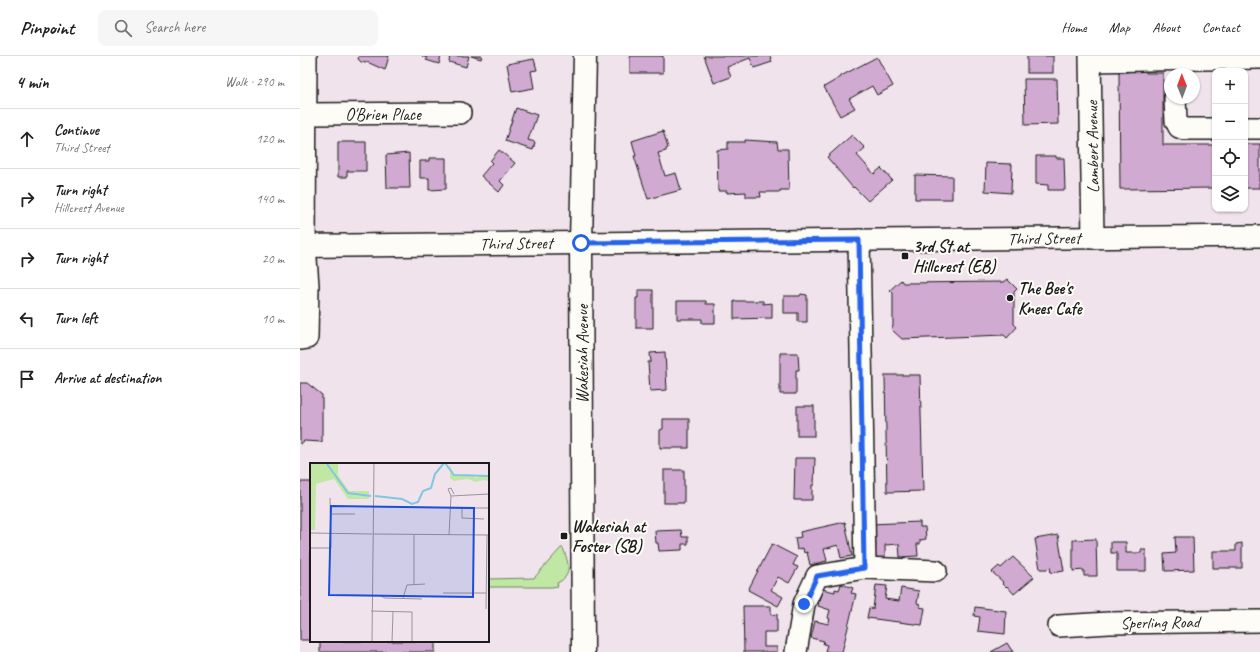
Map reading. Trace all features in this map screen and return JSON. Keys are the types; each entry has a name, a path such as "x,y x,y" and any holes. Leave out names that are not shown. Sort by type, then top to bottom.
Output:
{"main road":[{"name":"Wakesiah Avenue","path":"583,652 581,243 585,56"},
{"name":"Third Street","path":"302,246 581,243"}],"street":[{"path":"300,339 307,338 308,285 302,246 306,114 306,56"},
{"path":"1091,59 1175,67 1260,58"},
{"name":"Lambert Avenue","path":"1091,59 1093,238"},
{"path":"1175,104 1176,121 1179,127 1184,129 1212,129"},
{"name":"O'Brien Place","path":"306,114 460,113"},
{"path":"1248,128 1260,128"},
{"name":"Third Street","path":"581,243 1260,236"},
{"path":"859,240 864,568"},
{"path":"796,652 804,604 817,576 864,568 936,571"},
{"name":"Sperling Road","path":"1059,626 1110,623 1260,621"}],"green space":[{"path":"561,548 563,548 567,558 568,572 562,580 557,583 558,586 489,587 489,579 534,578"}],"building":[{"path":"359,56 389,56 385,70 367,62 361,62 358,59"},
{"path":"422,56 441,56 439,64 426,60 427,58"},
{"path":"450,56 469,56 466,67 449,62"},
{"path":"471,56 482,56 481,59"},
{"path":"630,56 663,56 663,73 630,73"},
{"path":"704,56 770,56 772,62 754,68 750,58 727,67 731,77 714,83"},
{"path":"1027,56 1053,56 1053,73 1027,73"},
{"path":"877,57 893,86 877,95 872,86 849,99 855,108 840,116 824,87"},
{"path":"534,59 537,70 531,71 534,88 512,92 507,64"},
{"path":"1129,65 1145,65 1146,73 1163,73 1163,145 1212,145 1212,188 1120,189 1119,72 1128,72"},
{"path":"1024,79 1057,79 1058,124 1025,125"},
{"path":"516,108 537,115 528,140 535,142 533,150 505,141"},
{"path":"663,131 668,148 666,151 658,153 665,176 676,173 681,190 648,199 634,156 636,156 632,141"},
{"path":"852,135 865,148 857,155 874,174 881,168 892,180 868,201 854,187 853,188 827,157"},
{"path":"745,140 777,142 778,149 788,149 789,190 780,190 780,192 760,192 761,197 746,197 746,192 727,193 727,191 718,191 717,150 728,149 728,142 745,142"},
{"path":"338,142 366,142 366,171 347,171 347,177 338,177"},
{"path":"1248,144 1260,144 1260,188 1248,188"},
{"path":"499,150 515,163 500,181 504,185 499,192 481,176 492,163 490,161"},
{"path":"409,153 410,188 387,188 386,155"},
{"path":"1036,156 1056,156 1056,158 1064,158 1065,190 1048,190 1048,185 1036,184"},
{"path":"429,158 446,158 446,189 429,190 429,178 420,178 420,161 429,161"},
{"path":"986,163 1012,164 1011,193 985,191"},
{"path":"915,175 952,176 952,199 915,199"},
{"path":"1007,279 1017,289 1014,292 1014,324 1017,327 1007,338 1004,335 902,339 891,329 893,326 893,293 890,290 901,280 903,283 1003,282"},
{"path":"638,290 653,290 653,328 636,328 636,298 638,298"},
{"path":"801,294 807,295 807,322 798,322 798,313 784,313 784,296 800,296"},
{"path":"677,301 706,301 706,304 715,304 715,323 702,323 702,319 677,319"},
{"path":"734,301 763,301 763,304 772,303 772,318 734,319"},
{"path":"665,352 667,390 650,391 648,362 651,362 650,353"},
{"path":"780,353 798,353 799,370 796,370 796,394 780,394"},
{"path":"885,375 920,375 923,491 887,492"},
{"path":"300,383 307,383 322,395 322,442 304,441 300,444"},
{"path":"797,406 814,406 814,436 797,436"},
{"path":"663,419 689,419 689,448 660,448 660,430 663,429"},
{"path":"795,458 815,458 812,500 794,500"},
{"path":"664,470 684,470 684,503 664,503"},
{"path":"300,482 310,482 310,640 300,640"},
{"path":"845,522 852,556 841,558 838,545 824,549 827,561 810,565 807,552 804,553 803,548 797,550 795,538 801,537 800,532"},
{"path":"920,522 920,527 925,527 926,539 920,540 920,544 917,544 918,556 900,557 899,544 885,545 885,557 875,558 870,524"},
{"path":"681,530 682,537 688,537 688,544 682,544 682,550 659,551 658,543 656,543 655,531"},
{"path":"1058,535 1064,571 1051,573 1050,567 1048,569 1040,569 1035,539"},
{"path":"1175,537 1193,537 1194,570 1165,571 1164,554 1176,553"},
{"path":"1096,539 1097,576 1084,576 1084,570 1073,571 1073,540"},
{"path":"1111,542 1126,542 1126,553 1141,553 1141,550 1146,550 1146,571 1117,571 1117,553 1111,553"},
{"path":"1242,543 1242,568 1213,568 1213,551 1236,551 1236,544"},
{"path":"772,544 797,557 793,565 798,567 789,583 778,577 771,590 783,597 778,606 748,590"},
{"path":"1013,557 1034,577 1014,594 992,572 999,566 1001,568"},
{"path":"841,584 853,588 851,593 856,594 842,652 825,651 827,645 823,644 824,641 811,638 815,621 828,624 830,619 828,618 830,610 818,606 822,589 835,592 835,589 839,590"},
{"path":"876,585 887,586 885,599 899,601 901,588 919,591 917,603 920,604 919,607 925,608 922,625 867,618 869,608 873,609"},
{"path":"743,606 771,606 771,615 777,614 777,632 764,632 764,647 777,647 777,652 744,652"},
{"path":"975,607 1006,611 1005,634 978,631 980,617 974,616"},
{"path":"320,642 435,642 435,652 320,652"},
{"path":"1007,643 1014,652 991,652"}],"place":[{"name":"3rd St at Hillcrest (EB)","path":"905,256"},
{"name":"The Bee's Knees Cafe","path":"1010,298"},
{"name":"Wakesiah at Foster (SB)","path":"564,536"}],"route":[{"path":"581,243 859,240 864,568 817,576 804,604"}]}
